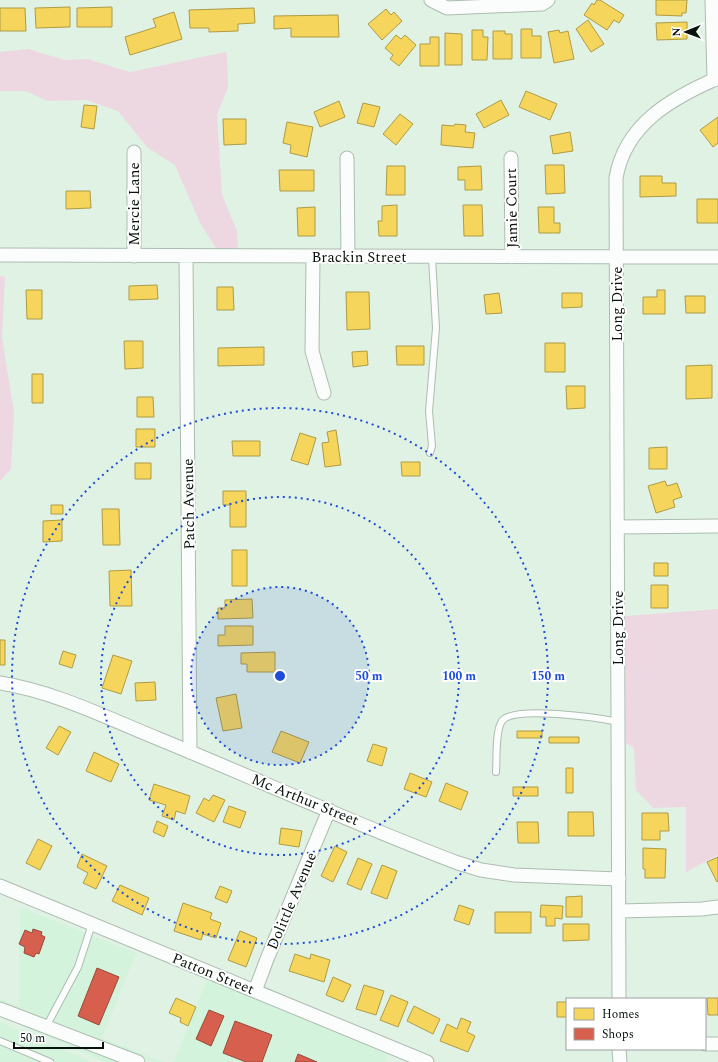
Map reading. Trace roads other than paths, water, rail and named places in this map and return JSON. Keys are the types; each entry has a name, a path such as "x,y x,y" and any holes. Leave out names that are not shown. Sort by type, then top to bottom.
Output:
{"street":[{"path":"431,0 447,8 542,4 548,0"},
{"path":"712,0 716,79"},
{"name":"Long Drive","path":"619,998 620,879 616,178 621,156 628,142 649,119 695,87 716,79"},
{"name":"Mercie Lane","path":"134,152 134,256"},
{"path":"347,158 348,257"},
{"name":"Jamie Court","path":"511,158 512,257"},
{"name":"Brackin Street","path":"0,255 718,257"},
{"name":"Patch Avenue","path":"186,256 190,752"},
{"path":"313,257 312,351 324,393"},
{"path":"618,526 718,526"},
{"name":"Mc Arthur Street","path":"0,683 26,687 92,710 434,854 480,870 514,875 620,879"},
{"name":"Dolittle Avenue","path":"255,991 329,810"},
{"name":"Patton Street","path":"0,886 426,1062"},
{"path":"619,911 702,909 718,907"},
{"path":"0,1009 138,1062"},
{"path":"706,1044 718,1044"},
{"path":"620,1050 620,1062"}],"lane":[{"path":"430,453 432,446 430,411 436,328 432,257"},
{"path":"496,772 498,740 502,722 507,716 529,713 563,714 593,716 619,722"},
{"path":"46,1027 78,967 92,924"},
{"path":"0,1041 50,1062"}]}
